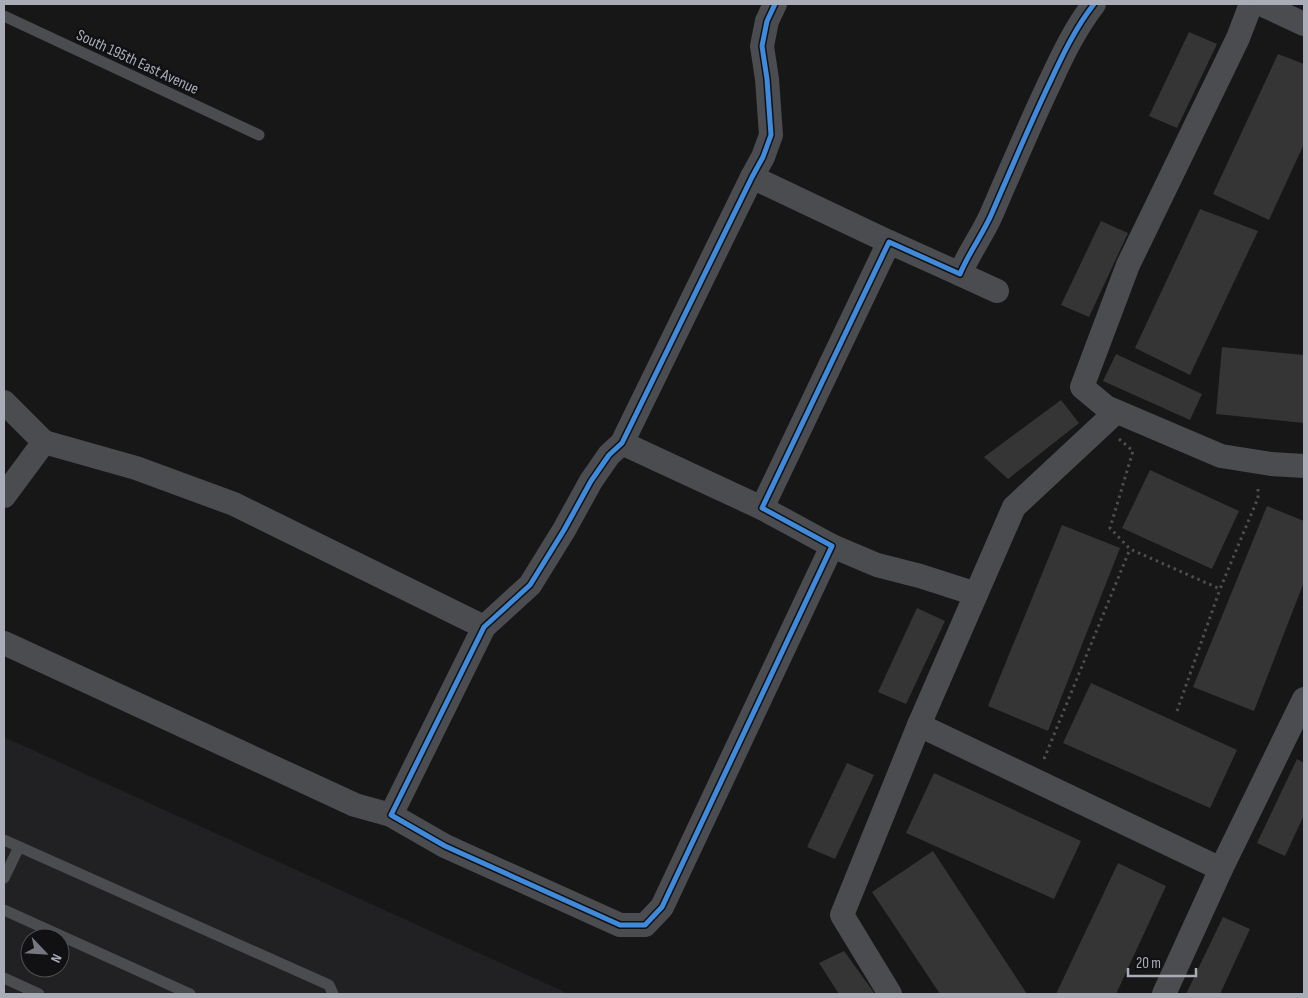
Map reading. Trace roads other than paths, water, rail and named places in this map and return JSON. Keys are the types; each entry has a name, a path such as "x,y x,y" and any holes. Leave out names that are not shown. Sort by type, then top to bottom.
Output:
{"street":[{"path":"391,815 484,627 530,585 564,530 591,481 609,455 622,443 763,157 771,135 767,79 762,46 767,21 775,4"},
{"path":"960,274 966,259 991,216 1057,67 1084,17 1094,4"},
{"path":"1251,4 1238,38 1128,265 1082,387 1106,407 1111,416 1221,456 1271,464 1304,466"},
{"path":"1262,4 1304,24"},
{"path":"752,177 997,291"},
{"path":"762,508 889,242"},
{"path":"4,402 44,442 136,468 234,504 484,627"},
{"path":"890,994 842,915 918,726 1014,507 1111,416"},
{"path":"4,496 44,442"},
{"path":"622,443 762,508 832,546 877,565 920,576 976,594"},
{"path":"4,643 355,806 391,815 445,846 620,925 645,925 662,907 832,546"},
{"path":"1164,994 1221,869 1304,699"},
{"path":"918,726 1221,869"}],"lane":[{"name":"South 195th East Avenue","path":"4,16 259,135"},
{"path":"4,840 329,985 332,994"},
{"path":"4,878 19,847"},
{"path":"4,910 190,994"},
{"path":"4,978 39,994"}]}
